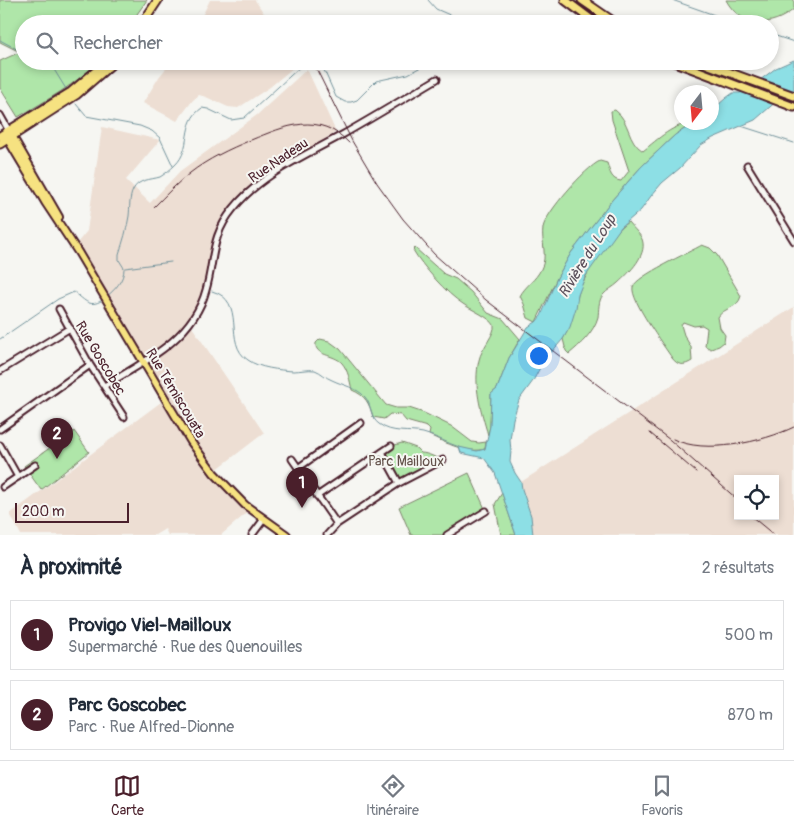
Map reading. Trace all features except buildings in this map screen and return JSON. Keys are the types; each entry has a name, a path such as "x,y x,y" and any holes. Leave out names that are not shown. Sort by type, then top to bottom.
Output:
{"highway":[{"path":"148,15 158,0"},
{"path":"565,0 585,15"},
{"path":"582,0 604,15"},
{"path":"585,0 605,15"},
{"path":"0,144 7,135 71,92 97,70"},
{"path":"7,135 76,96 105,70"},
{"path":"695,70 794,106"},
{"path":"722,70 794,96"}],"main road":[{"name":"Rue Témiscouata","path":"7,135 191,442 214,473 245,505 286,535"}],"street":[{"name":"Rue Nadeau","path":"104,386 168,345 196,316 202,305 206,290 216,236 234,207 281,168 384,111 436,79"},
{"name":"Rue Témiscouata","path":"0,115 7,135"},
{"name":"Rue Témiscouata","path":"0,126 7,135"},
{"path":"747,165 794,241"},
{"name":"Rue Goscobec","path":"59,309 90,365 124,417"},
{"path":"0,371 70,328"},
{"path":"0,429 90,365"},
{"path":"298,468 361,423"},
{"path":"0,445 18,477"},
{"path":"317,496 391,446"},
{"path":"382,452 398,483"},
{"path":"292,459 337,524"},
{"path":"327,535 337,524 398,483 443,460"},
{"path":"3,487 35,465"},
{"path":"447,535 486,511"},
{"path":"252,535 264,519"}],"shaded area":[{"path":"210,0 255,0 265,15 202,15"},
{"path":"165,70 290,70 270,87 238,108 228,107 199,95 177,121 143,103"},
{"path":"307,70 336,132 278,167 233,203 223,215 210,247 206,281 202,295 188,321 264,433 216,470 194,441 77,243 87,231 102,127 160,140 126,180 150,203 180,171 257,115"},
{"path":"794,307 794,535 533,535 531,516 521,482"},
{"path":"161,402 201,462 214,478 249,511 221,535 168,535 165,529 155,535 21,535 10,514"}],"green space":[{"path":"0,0 147,0 136,15 15,15 15,50 0,42"},
{"path":"726,0 794,0 794,9 779,18 779,15 739,15"},
{"path":"15,54 15,70 90,70 70,85 18,117 0,88 0,61"},
{"path":"615,110 620,115 634,142 643,151 673,129 683,130 641,167 612,200 571,253 536,322 528,318 520,296 543,264 543,228 545,221 576,181 600,161 607,163 611,175 615,179 621,181 629,171 612,120 611,111"},
{"path":"628,222 641,237 643,250 641,256 628,274 601,297 596,323 590,333 569,354 566,351 563,339 571,323 581,287 606,244"},
{"path":"702,245 710,248 717,255 741,296 734,306 724,311 718,317 720,328 725,335 724,342 719,346 711,349 705,346 707,328 702,325 694,326 683,322 681,325 691,347 692,361 681,364 672,358 648,323 633,293 633,287 643,277"},
{"path":"415,248 444,274 456,279 471,292 488,313 503,319 520,339 509,358 497,389 491,394 488,435 477,389 477,370 480,356 493,332 494,325 442,287 417,257 413,250"},
{"path":"320,339 329,341 340,349 386,405 396,408 409,408 424,413 451,426 472,442 486,442 485,449 471,450 449,444 429,435 430,430 427,427 406,421 401,415 390,414 384,419 373,417 366,400 352,390 347,372 342,363 318,350 316,343"},
{"path":"74,431 89,452 41,490 24,466"},
{"name":"Parc Mailloux","path":"402,443 416,448 421,453 443,460 399,483 382,452 391,446"},
{"path":"469,473 486,511 447,535 411,535 399,507"},
{"path":"502,493 516,535 501,535 495,504"}],"water":[{"name":"Rivière du Loup","path":"794,60 794,91 778,100 755,120 701,145 680,168 662,183 641,210 621,227 585,277 578,295 570,327 563,339 543,362 533,381 519,400 513,419 510,440 510,462 521,482 531,516 533,535 516,535 495,473 484,458 461,453 459,447 477,451 485,449 490,426 491,394 497,389 509,358 528,327 541,316 557,278 571,253 612,200 641,167 683,130 719,130 719,104 733,93 740,93 752,86 773,70 779,70 779,67"}],"waterway":[{"path":"428,0 436,9 450,15"},
{"path":"672,0 714,15"},
{"path":"779,37 794,42"},
{"path":"0,40 15,48"},
{"path":"54,70 66,89"},
{"path":"124,268 119,260 119,254 127,226 133,190 141,182 160,177 175,165 184,151 191,121 195,114 202,108 231,120 244,118 297,70"},
{"path":"324,70 336,97 345,102 357,100 376,81 408,74 415,70"},
{"path":"76,104 86,116 140,126 152,131 160,138 173,166"},
{"path":"741,126 794,143"},
{"path":"125,268 171,262"},
{"path":"107,296 119,284 124,269"},
{"path":"212,291 223,296 229,304 236,343 240,353 248,360 263,367 276,369 293,371 315,370 362,394 367,400 374,418 384,427 423,433 459,447"},
{"path":"0,339 58,299 74,292 92,304 104,299"}],"railway":[{"path":"317,70 352,141 377,183 403,219 434,254 486,300 670,440 734,496"},
{"path":"154,207 190,173 204,163 235,147 276,130 289,126 314,124 338,133 349,143"},
{"path":"673,439 686,444 701,446 734,445 751,442 794,427"},
{"path":"650,433 696,472"},
{"path":"756,520 774,535"}],"place":[{"name":"Parc Goscobec","path":"57,459"},
{"name":"Provigo Viel-Mailloux","path":"302,508"}]}
